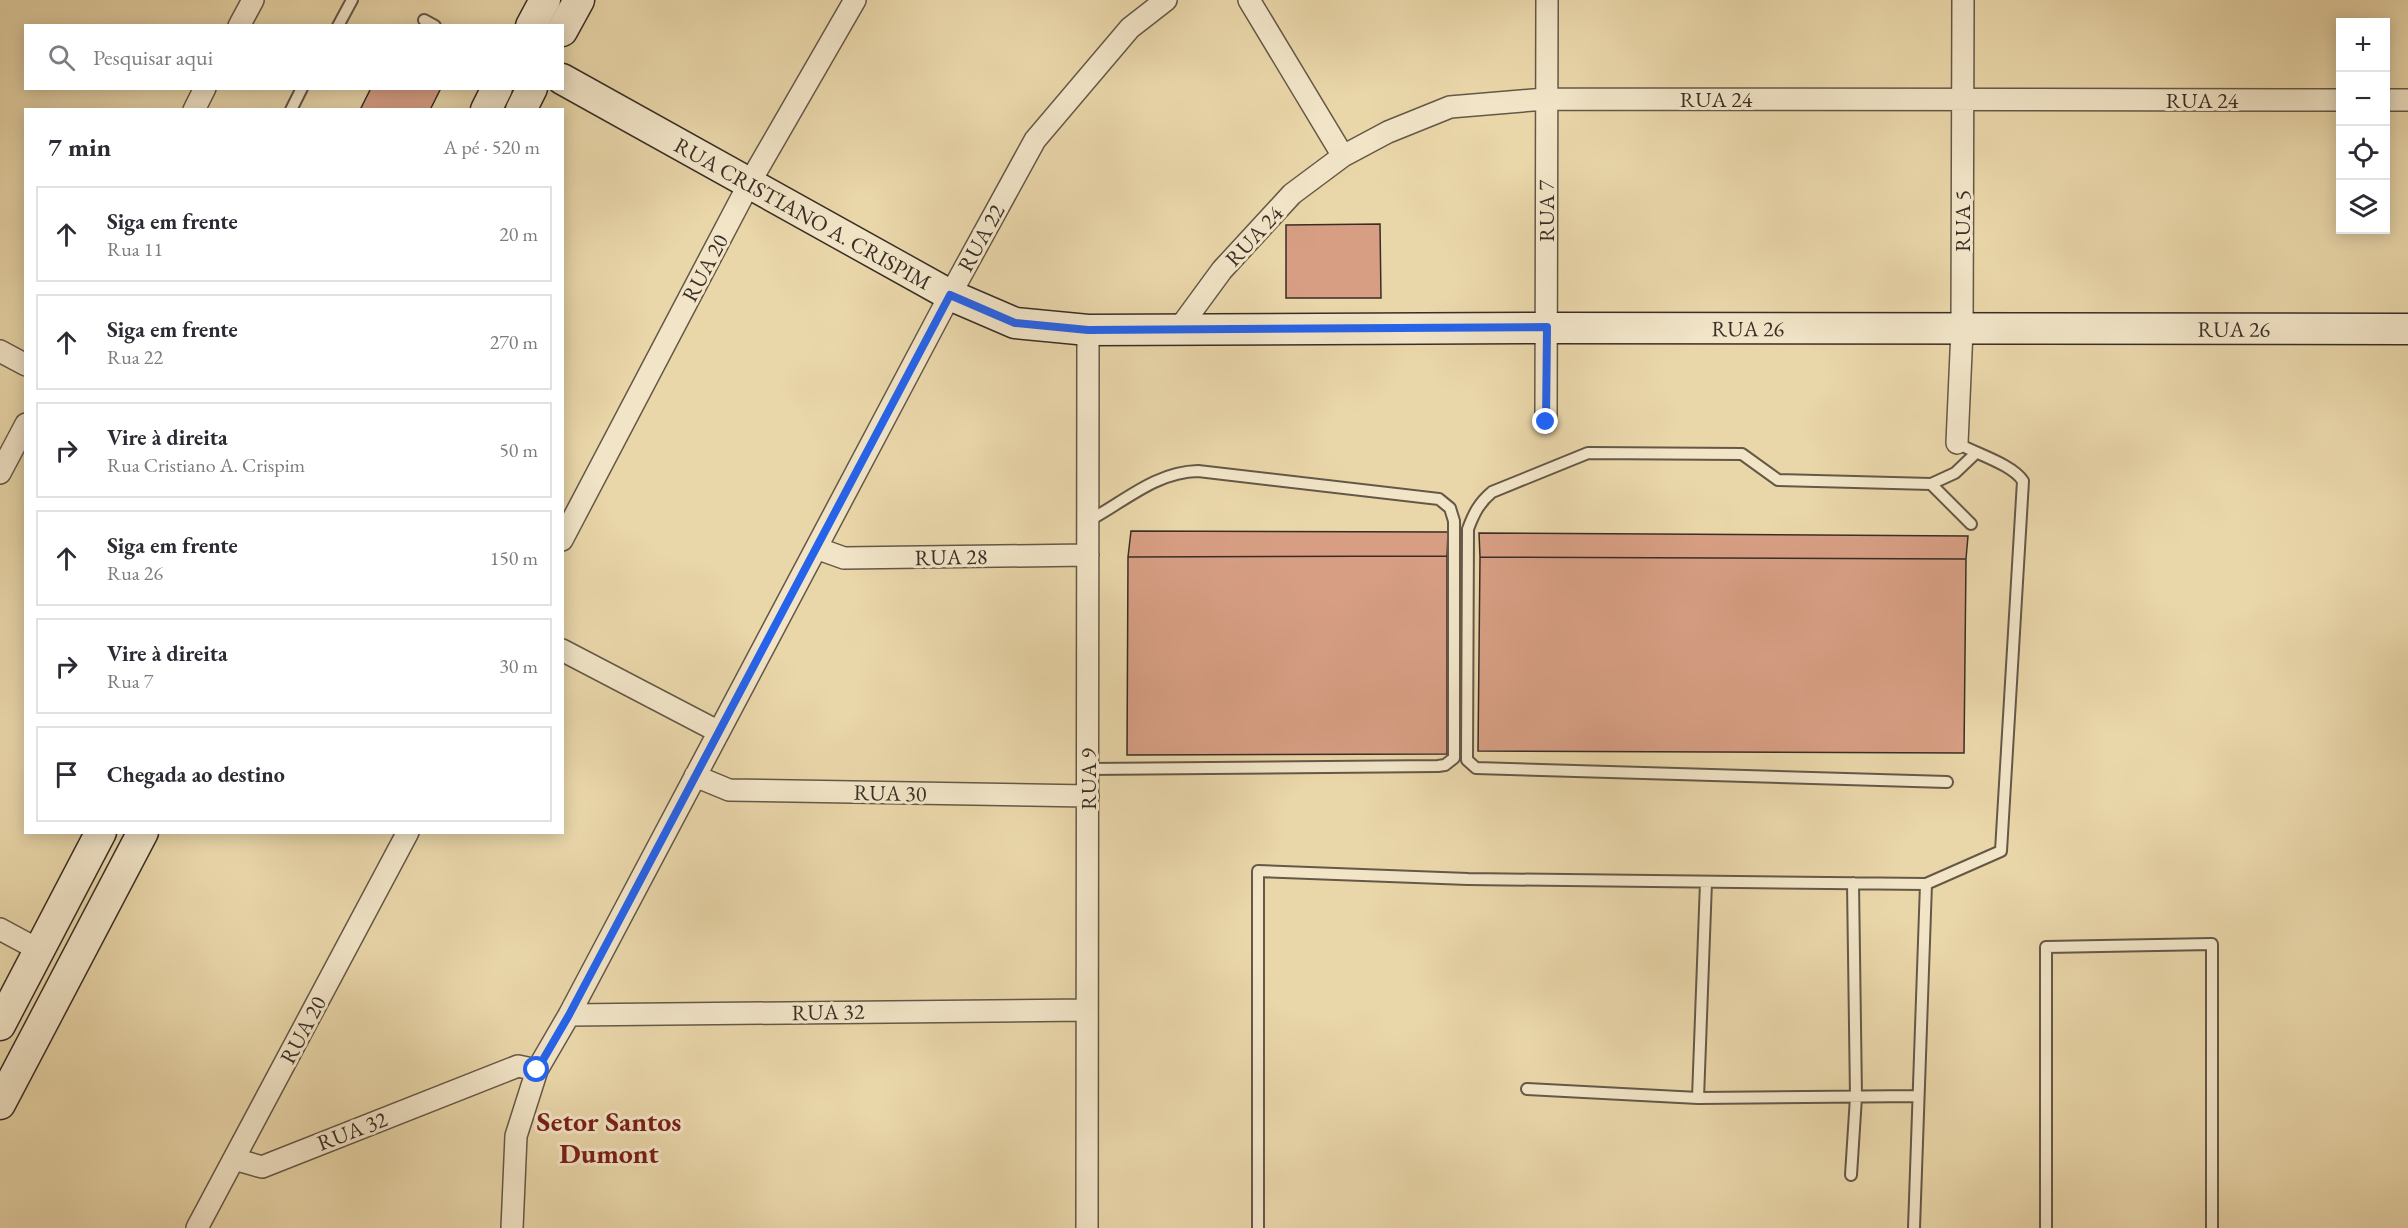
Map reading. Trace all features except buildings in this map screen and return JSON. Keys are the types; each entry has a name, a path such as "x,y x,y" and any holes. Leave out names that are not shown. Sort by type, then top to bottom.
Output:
{"street":[{"path":"240,24 253,0"},
{"path":"532,24 545,0"},
{"path":"564,27 579,0"},
{"name":"RUA 20","path":"564,536 750,183 855,0"},
{"name":"RUA 22","path":"512,1228 516,1136 537,1070 569,1015 950,295 1035,140 1130,28 1166,0"},
{"path":"1249,0 1343,156"},
{"name":"RUA 7","path":"1546,422 1547,0"},
{"name":"RUA 5","path":"1957,443 1962,330 1963,0"},
{"name":"RUA CRISTIANO A. CRISPIM","path":"564,80 950,295 1015,323 1088,330"},
{"path":"195,108 204,90"},
{"path":"487,108 496,90"},
{"path":"522,108 531,90"},
{"name":"RUA 24","path":"1178,330 1222,270 1284,203 1343,156 1388,132 1450,107 1545,99 2336,100"},
{"path":"2390,100 2408,100"},
{"name":"RUA 26","path":"1088,330 1547,327 1962,330 2408,329"},
{"name":"RUA 9","path":"1087,1228 1088,330"},
{"path":"0,351 24,364"},
{"path":"0,473 24,428"},
{"name":"RUA 28","path":"816,548 844,558 1088,555"},
{"path":"564,651 719,732"},
{"name":"RUA 30","path":"695,776 729,790 1088,796"},
{"path":"0,1025 100,834"},
{"path":"0,1104 142,834"},
{"name":"RUA 20","path":"197,1228 407,834"},
{"path":"0,929 39,951"},
{"name":"RUA 32","path":"569,1015 1087,1010"},
{"name":"RUA 32","path":"234,1158 262,1167 518,1066 537,1070"}],"lane":[{"path":"339,24 352,0"},
{"path":"424,20 431,24"},
{"path":"292,108 302,90"},
{"path":"1258,1228 1258,871 1468,879 1926,884 2001,851 2023,481 2017,472 1957,443"},
{"path":"1947,783 1476,768 1467,759 1468,530 1474,512 1482,500 1492,492 1588,453 1742,454 1778,480 1931,484 1955,473 1976,453"},
{"path":"1088,521 1148,484 1181,472 1198,471 1440,499 1450,508 1453,515 1454,758 1438,766 1088,769"},
{"path":"1931,484 1971,525"},
{"path":"1698,1098 1706,882"},
{"path":"1851,1175 1856,1097 1853,883"},
{"path":"1914,1228 1926,884"},
{"path":"2046,1228 2046,947 2212,944 2212,1228"},
{"path":"1527,1089 1698,1098 1918,1096"}],"district":[{"name":"Setor Santos Dumont","path":"609,1137"}],"route":[{"path":"537,1070 569,1015 950,295 1015,323 1088,330 1547,327 1546,422"}]}
